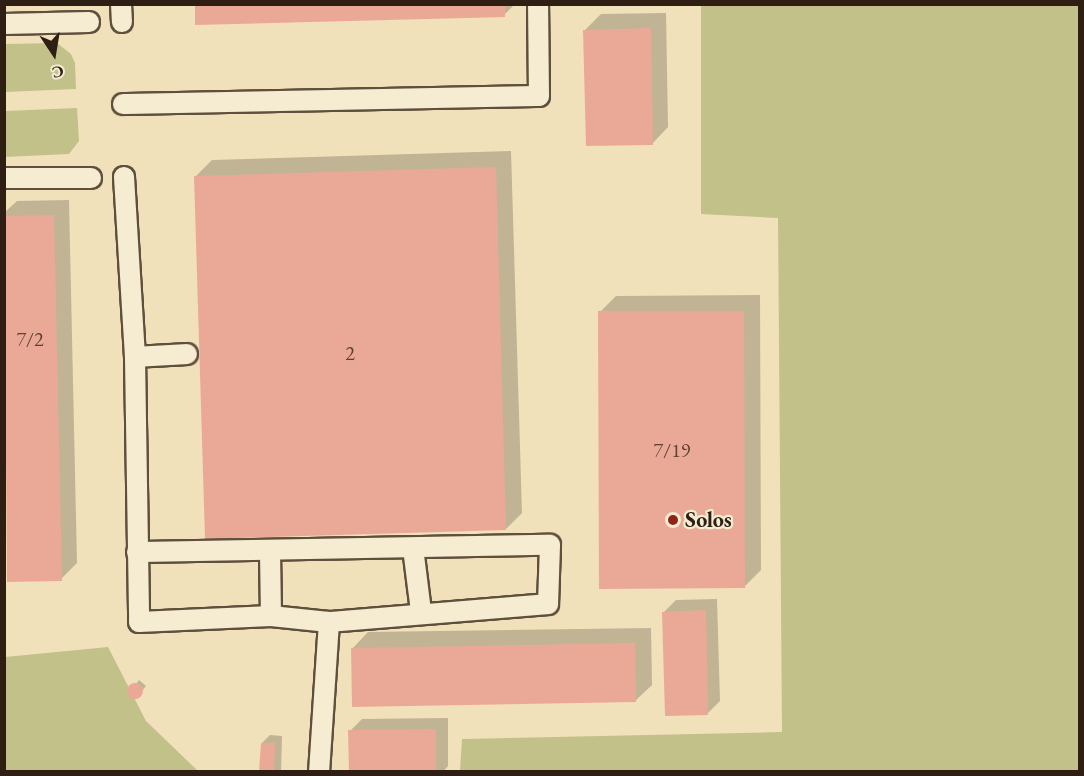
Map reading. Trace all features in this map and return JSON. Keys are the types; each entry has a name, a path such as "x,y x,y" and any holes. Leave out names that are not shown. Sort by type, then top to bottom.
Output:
{"lane":[{"path":"123,104 540,96 538,4"},
{"path":"4,24 89,22"},
{"path":"124,177 135,357 137,552 139,622 271,616 329,622 421,611 548,604 550,545 270,552 137,552"},
{"path":"4,178 91,178"},
{"path":"135,357 188,354"},
{"path":"413,548 421,611"},
{"path":"270,552 271,616"},
{"path":"319,771 329,622"}],"shaded area":[{"path":"701,5 1079,5 1079,771 460,771 462,739 782,732 778,218 701,214"},
{"path":"57,43 71,54 75,63 76,89 5,92 5,44"},
{"path":"77,108 79,141 69,154 5,157 5,111"},
{"path":"108,647 146,721 198,771 5,771 5,657"}],"building":[{"path":"195,4 505,4 505,17 195,25"},
{"path":"651,28 653,145 586,146 583,30"},
{"path":"496,167 506,530 205,539 194,176"},
{"path":"54,215 62,581 7,582 4,216"},
{"path":"598,311 744,311 745,588 599,589"},
{"path":"706,610 708,715 665,716 662,612"},
{"path":"635,643 636,702 352,707 351,648"},
{"path":"135,683 141,685 143,691 141,697 135,699 129,697 127,691 129,685"},
{"path":"436,729 436,772 349,772 348,730"},
{"path":"261,743 275,743 274,772 259,772"}],"place":[{"name":"Solos","path":"673,520"}]}
